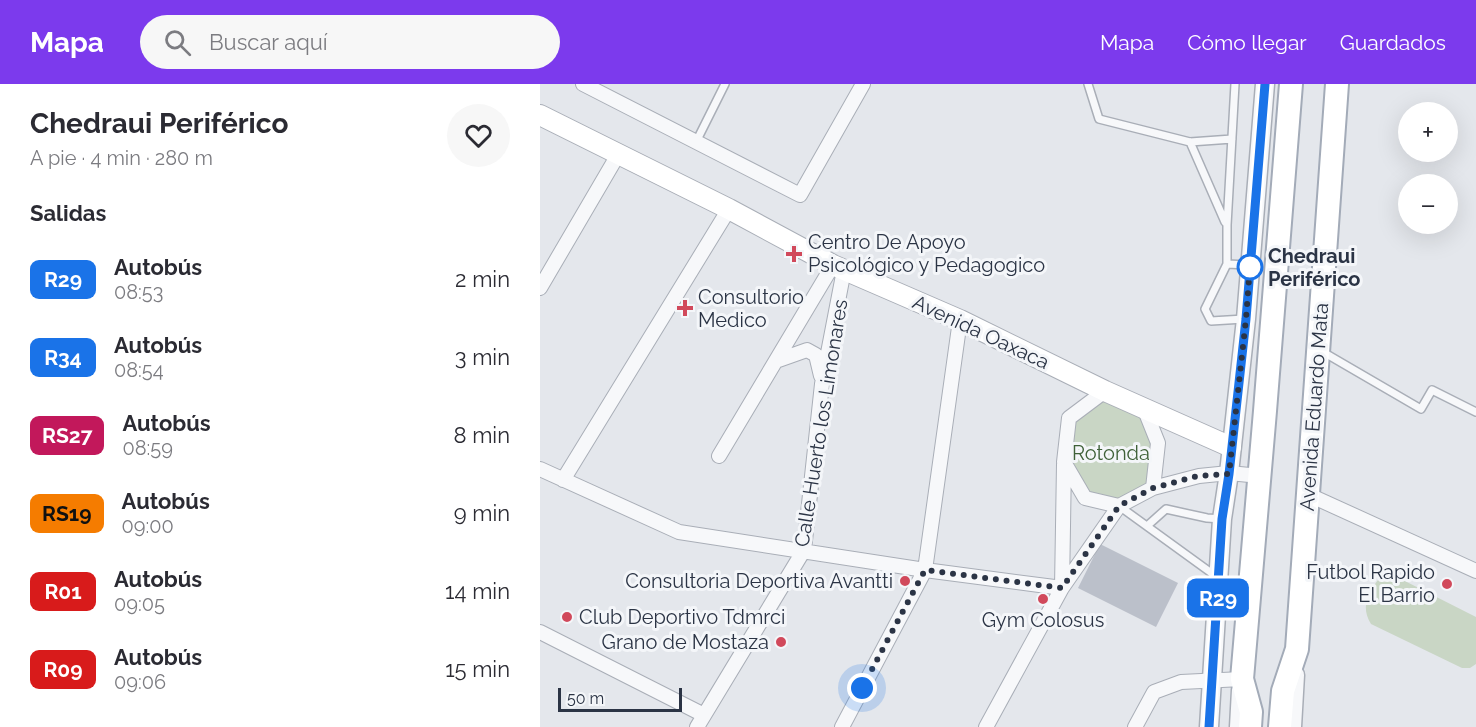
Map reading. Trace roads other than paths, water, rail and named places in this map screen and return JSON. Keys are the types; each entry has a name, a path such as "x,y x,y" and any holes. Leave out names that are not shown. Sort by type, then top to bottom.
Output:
{"main road":[{"path":"1250,727 1251,712 1242,679 1291,84"},
{"name":"Avenida Eduardo Mata","path":"1280,727 1283,691 1297,649 1338,84"},
{"name":"Avenida Oaxaca","path":"540,115 729,209 839,268 960,320 1105,391 1231,447"}],"street":[{"path":"583,84 800,195 863,84"},
{"path":"1209,727 1222,519 1246,319 1265,84"},
{"path":"540,288 619,153"},
{"path":"563,480 729,209"},
{"path":"719,456 776,360 839,268"},
{"name":"Calle Huerto los Limonares","path":"700,721 804,550 822,384 839,268"},
{"path":"842,727 925,570 960,320"},
{"path":"776,360 807,350 816,355 822,384"},
{"path":"1062,588 1064,462 1068,417 1105,391"},
{"path":"1144,408 1158,443 1153,488"},
{"path":"1064,462 1085,498 1119,506"},
{"path":"540,469 679,532 925,570 1062,588"},
{"path":"986,727 1062,588 1119,506 1153,488 1198,476 1229,474 1260,476"},
{"path":"1307,494 1476,571"},
{"path":"540,632 700,721"},
{"path":"1292,727 1297,649"},
{"path":"1135,727 1154,692 1181,682 1242,679 1239,727"}],"lane":[{"path":"696,142 725,84"},
{"path":"1088,84 1099,119 1190,142 1232,139"},
{"path":"1235,84 1227,264 1205,309 1212,321 1246,319"},
{"path":"1190,142 1227,225"},
{"path":"1227,264 1250,266"},
{"path":"1318,350 1421,409 1432,390 1476,412"},
{"path":"1119,506 1219,579"},
{"path":"1147,526 1166,509 1222,519"}],"place":[{"name":"Centro De Apoyo Psicológico y Pedagogico","path":"794,254"},
{"name":"Chedraui Periférico","path":"1250,267"},
{"name":"Consultorio Medico","path":"685,308"},
{"name":"Consultoria Deportiva Avantti","path":"905,581"},
{"name":"Futbol Rapido El Barrio","path":"1447,584"},
{"name":"Gym Colosus","path":"1043,599"},
{"name":"Club Deportivo Tdmrci","path":"567,617"},
{"name":"Grano de Mostaza","path":"781,642"}],"park label":[{"name":"Rotonda","path":"1111,453"}]}
